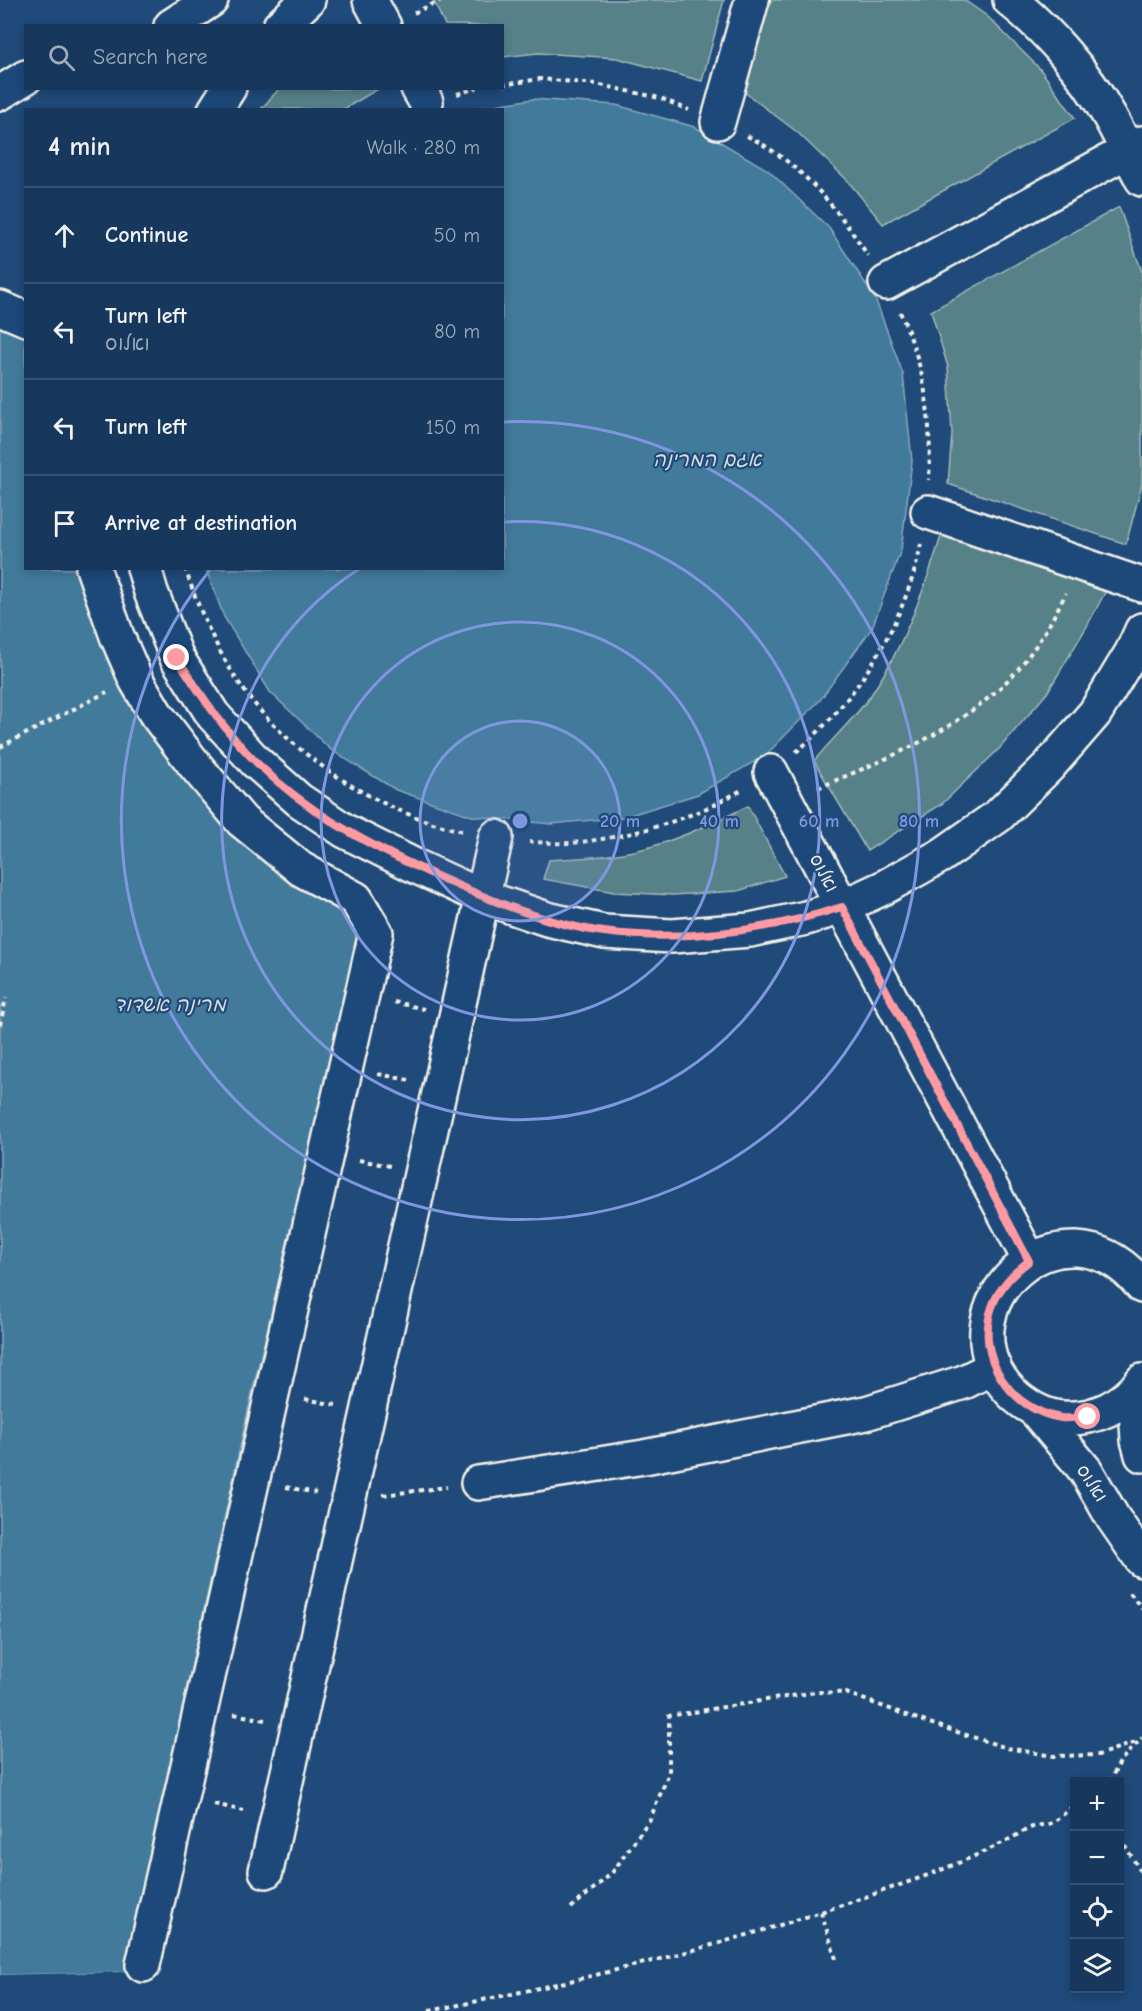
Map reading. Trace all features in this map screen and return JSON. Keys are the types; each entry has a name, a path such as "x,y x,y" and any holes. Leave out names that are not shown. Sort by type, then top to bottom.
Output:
{"street":[{"path":"174,24 211,0"},
{"path":"282,24 308,0"},
{"path":"370,0 383,24"},
{"path":"718,122 752,0"},
{"path":"886,284 1137,157 1071,61 1025,12 1010,0"},
{"path":"0,93 24,78"},
{"path":"216,108 228,90"},
{"path":"0,308 24,318"},
{"path":"928,512 1142,585"},
{"path":"94,570 117,636 136,680 156,714 194,764 242,820 292,862 356,899 375,933 143,1965"},
{"path":"145,570 177,658 213,715 256,762 299,800 345,831 416,867 483,897 547,919 604,932 672,936 750,930 806,918 842,907 883,888 942,855 998,816 1050,766 1095,713 1132,652 1142,630"},
{"name":"ואלוס","path":"771,772 1029,1261"},
{"path":"266,1871 496,837"},
{"path":"1138,1386 1114,1407 1088,1417 1062,1418 1035,1410 1011,1392 994,1367 988,1347 988,1327 992,1307 1000,1289 1013,1273 1029,1261 1055,1250 1083,1249 1108,1256 1142,1259"},
{"path":"1108,1256 1129,1270 1142,1286"},
{"path":"477,1483 644,1457 866,1413 964,1382 994,1367"},
{"path":"1138,1386 1138,1440 1142,1455"},
{"name":"ואלוס","path":"1035,1410 1086,1471 1113,1518 1142,1560"}],"path":[{"path":"186,570 196,600 219,650 253,702 286,736 325,768 393,808 447,827 517,842 570,843 626,835 680,820 734,794 771,772 809,740 851,694 884,643 902,606 918,561 928,512 931,439 925,383 907,327 886,284 851,229 812,183 765,145 660,98 596,84 540,79 504,85"},
{"path":"787,802 906,749 962,718 1005,683 1039,642 1080,564"},
{"path":"0,747 111,690"},
{"path":"0,1025 6,998"},
{"path":"384,999 456,1017"},
{"path":"345,1066 440,1087"},
{"path":"326,1153 421,1173"},
{"path":"272,1393 368,1412"},
{"path":"252,1480 348,1499 477,1483"},
{"path":"571,1908 612,1873 650,1819 669,1773 669,1716 816,1692 846,1693 1007,1748 1053,1756 1098,1755 1140,1740"},
{"path":"201,1707 297,1727"},
{"path":"1112,1777 1121,1760 1140,1740"},
{"path":"181,1798 277,1818"},
{"path":"429,2011 561,1985 633,1967 821,1912 920,1878 991,1850 1034,1826 1047,1824 1070,1809"},
{"path":"1124,1845 1142,1874"},
{"path":"821,1912 836,1959"}],"green space":[{"path":"433,0 724,0 702,81 617,58 538,53 504,57 504,24 445,24"},
{"path":"769,0 964,0 987,16 1040,69 1075,118 883,224 847,180 797,132 743,91"},
{"path":"278,90 376,90 346,108 262,108"},
{"path":"1119,207 1142,272 1142,484 1126,544 948,484 952,434 948,367 931,311"},
{"path":"943,530 1108,587 1047,693 999,749 942,804 867,851 814,761 865,704 883,676 913,615"},
{"path":"748,806 785,876 738,891 673,895 614,892 543,879 549,860 613,855 650,847 700,829"}],"water":[{"name":"אגם המרינה","path":"533,99 616,105 695,127 768,170 829,228 875,298 903,374 912,461 901,550 872,628 820,700 766,755 698,794 624,817 551,824 472,816 396,790 331,750 270,692 224,617 206,570 504,570 504,108 477,108"},
{"name":"מרינה אשדוד","path":"0,327 24,337 24,570 77,570 109,664 136,714 177,771 232,835 292,883 346,914 361,940 252,1393 124,1972 0,1975"}],"pier":[{"path":"124,1972 126,1974 0,1978 0,1975"}],"route":[{"path":"177,658 213,715 256,762 299,800 345,831 416,867 483,897 547,919 604,932 672,936 750,930 806,918 842,907 1029,1261 1013,1273 1000,1289 992,1307 988,1327 988,1347 994,1367 1004,1384 1018,1399 1035,1410 1062,1418 1088,1417"}]}
